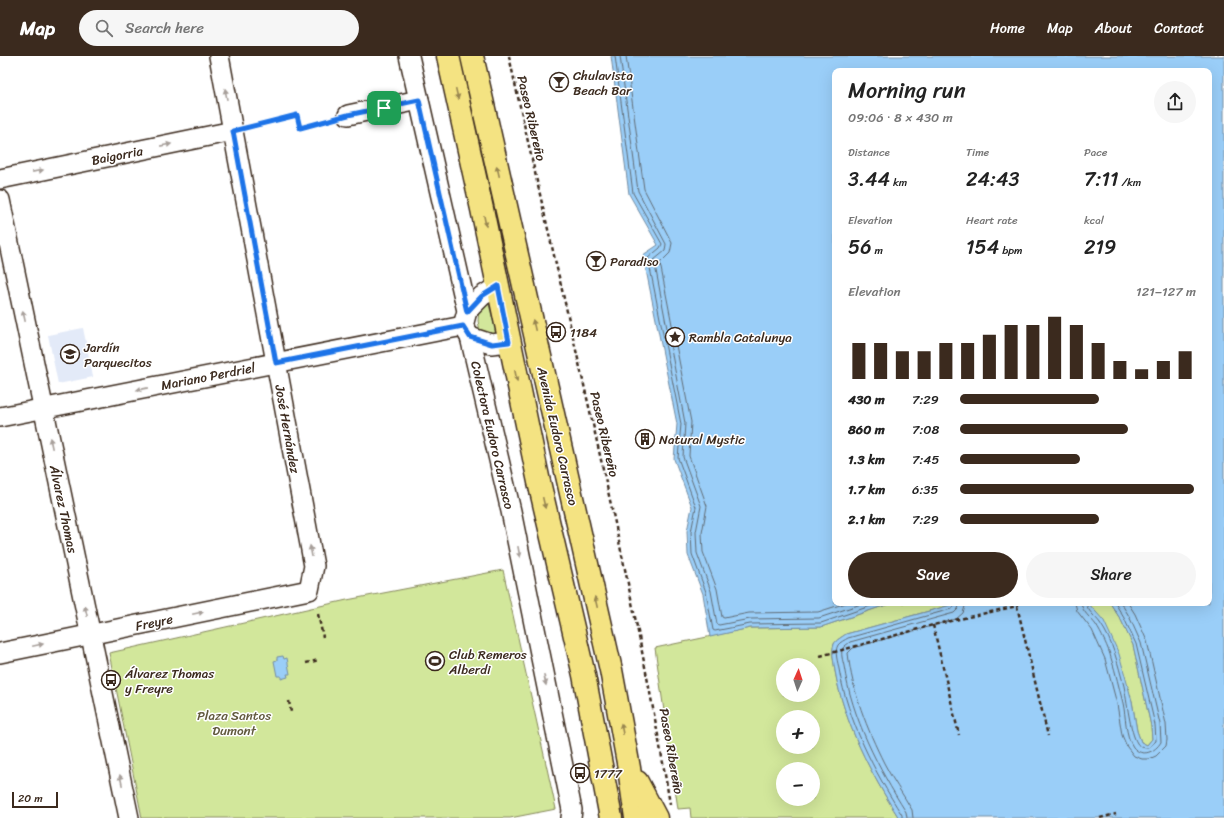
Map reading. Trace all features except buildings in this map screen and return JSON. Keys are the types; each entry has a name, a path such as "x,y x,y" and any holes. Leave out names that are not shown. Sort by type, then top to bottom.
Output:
{"main road":[{"name":"Avenida Eudoro Carrasco","path":"448,56 482,209 539,482 584,675 611,818"},
{"name":"Avenida Eudoro Carrasco","path":"472,56 607,654 630,768 636,818"},
{"path":"630,768 664,814"},
{"path":"601,818 607,793"}],"street":[{"name":"José Hernández","path":"219,56 314,566 309,590"},
{"name":"Colectora Eudoro Carrasco","path":"409,56 467,325 511,511 570,802 571,818"},
{"path":"348,115 419,100"},
{"name":"Baigorria","path":"0,179 233,131"},
{"name":"Álvarez Thomas","path":"0,200 129,818"},
{"path":"467,325 482,296 498,286"},
{"name":"Mariano Perdriel","path":"0,417 467,325 492,344 509,342"},
{"name":"Freyre","path":"0,653 309,590"}],"path":[{"name":"Paseo Ribereño","path":"508,56 616,527 655,714 664,814"},
{"path":"233,131 297,115 300,128 348,115"},
{"path":"820,656 933,626 1017,606 1048,736"},
{"path":"318,614 323,636"},
{"path":"933,626 960,735"},
{"path":"306,663 319,660"},
{"path":"289,701 291,712"},
{"path":"1100,818 1116,814"}],"shaded area":[{"name":"Jardín Parquecitos","path":"83,328 93,377 58,384 48,335"}],"green space":[{"path":"488,301 497,334 496,336 480,331 478,321 479,310"},
{"name":"Plaza Santos Dumont","path":"503,570 556,809 510,818 142,818 109,653 347,600"},
{"path":"883,606 947,606 846,634 834,644 833,647 835,671 839,690 852,729 878,784 899,818 691,818 690,808 678,809 655,648 750,628 821,627"},
{"path":"1090,606 1112,606 1121,620 1133,645 1151,726 1152,739 1147,745 1141,742 1137,731 1132,701"}],"water":[{"path":"611,56 1224,56 1224,818 899,818 878,784 852,729 839,690 833,654 834,644 846,634 947,606 1091,606 1104,621 1119,654 1132,701 1137,731 1141,742 1147,745 1152,739 1151,726 1133,645 1121,620 1112,606 1212,606 1212,68 832,68 832,606 883,606 821,627 750,628 710,637 703,594 688,555 687,531 692,507 674,459 677,424 643,255 658,245 629,194"},
{"path":"283,656 284,659 287,658 290,674 287,674 288,677 281,679 281,676 277,676 274,661 277,660 277,657"}],"place":[{"name":"Chulavista Beach Bar","path":"559,82"},
{"name":"Paradiso","path":"596,261"},
{"name":"1184","path":"556,332"},
{"name":"Rambla Catalunya","path":"675,337"},
{"name":"Jardín Parquecitos","path":"70,354"},
{"name":"Natural Mystic","path":"645,439"},
{"name":"Club Remeros Alberdi","path":"435,661"},
{"name":"Álvarez Thomas y Freyre","path":"111,680"},
{"name":"1777","path":"580,773"}],"route":[{"path":"419,100 467,312 482,296 498,286 509,342 492,344 470,337 463,326 276,363 233,131 297,115 300,128 348,115 384,108 419,100"}]}
